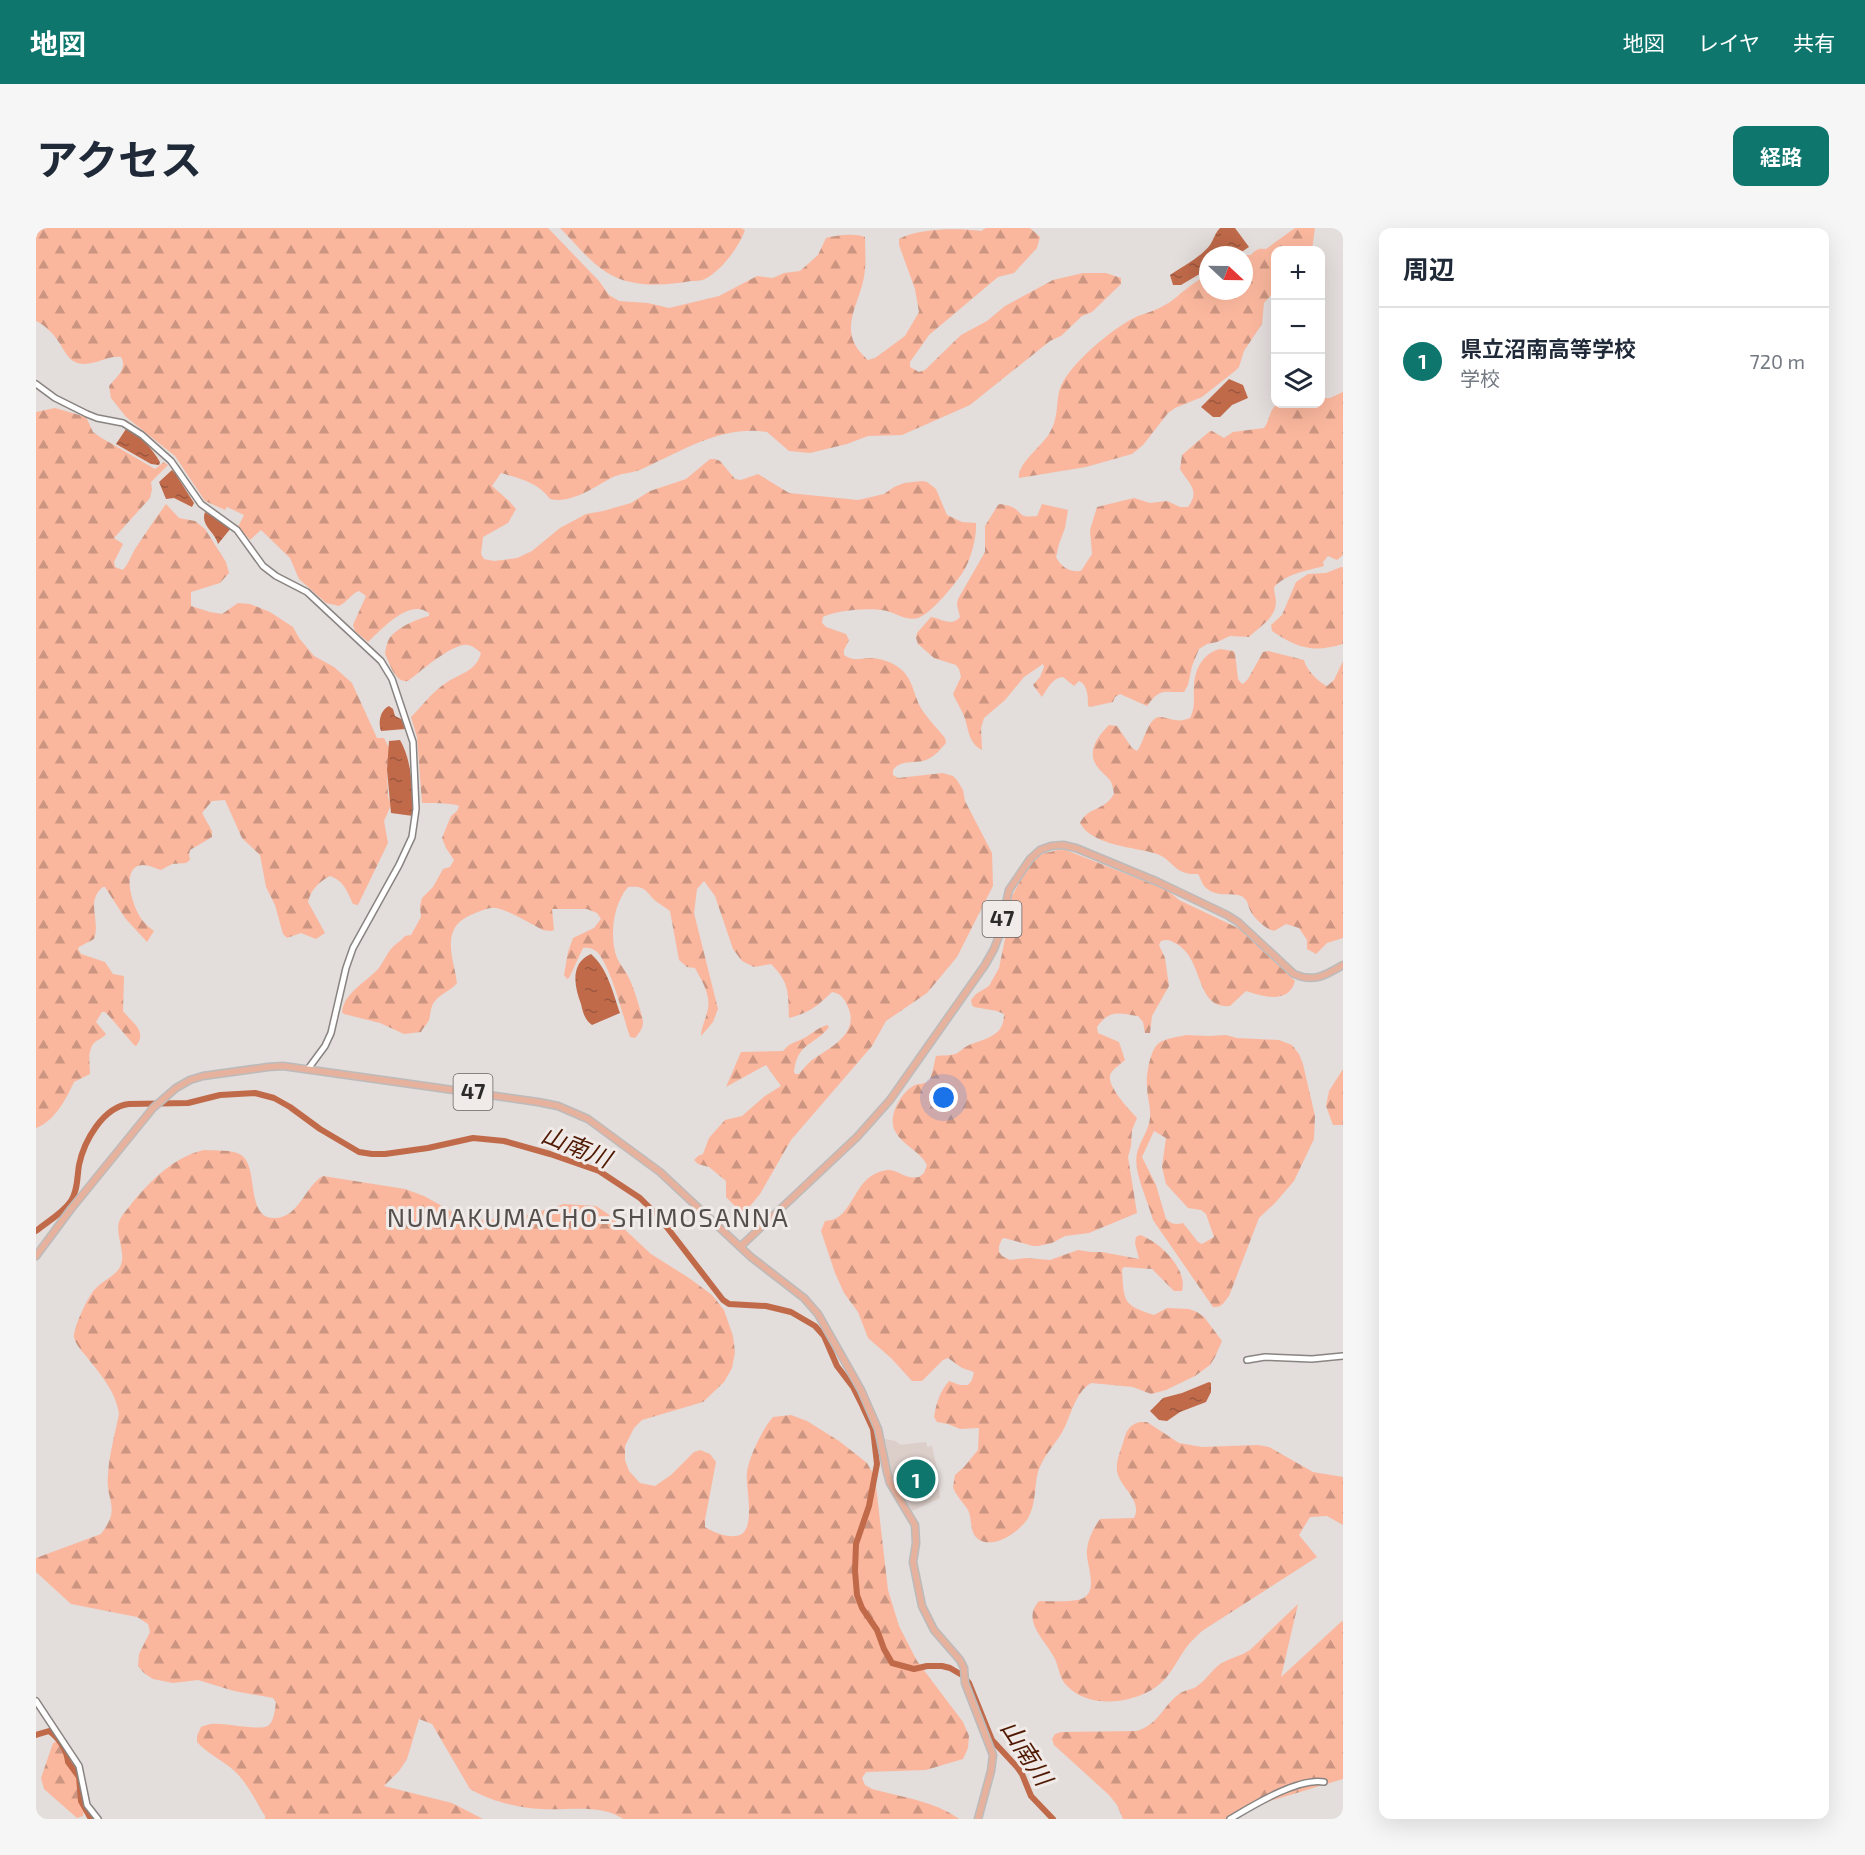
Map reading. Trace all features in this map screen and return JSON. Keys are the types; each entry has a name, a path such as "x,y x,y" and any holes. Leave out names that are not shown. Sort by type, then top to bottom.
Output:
{"main road":[{"name":"47","path":"36,1256 66,1215 164,1097 190,1080 203,1076 268,1067 308,1069 528,1100 570,1110 588,1119 660,1172 740,1247 856,1137 890,1100 985,965 999,936 1009,890 1024,867 1040,850 1051,846 1063,845 1076,848 1158,882 1227,915 1238,922 1294,974 1312,979 1326,976 1343,965"},
{"path":"740,1247 804,1298 818,1314 861,1390 878,1429 890,1483 915,1525 916,1543 913,1562 922,1606 934,1630 960,1660 993,1755 992,1771 978,1819"}],"street":[{"path":"36,384 55,398 87,414 132,427 162,451 181,473 201,504 237,530 263,566 276,576 306,592 367,647 385,666 395,686 413,742 416,809 412,837 399,865 352,948 331,1033 308,1069"},
{"path":"1247,1360 1265,1357 1312,1359 1343,1356"},
{"path":"36,1701 80,1766 87,1805 98,1819"},
{"path":"1230,1819 1250,1806 1306,1782 1324,1782"}],"shaded area":[{"path":"885,1439 901,1445 926,1442 927,1447 932,1446 940,1498 912,1511 891,1475"}],"green space":[{"path":"36,228 548,228 599,281 609,295 619,301 648,303 669,308 719,296 757,276 773,278 784,273 800,271 818,255 826,238 846,235 861,236 865,237 865,270 851,327 852,338 868,360 875,358 905,336 919,312 915,289 899,245 899,239 907,235 939,230 981,231 986,228 1030,228 1040,237 1037,248 1014,273 998,277 929,335 910,362 910,367 919,372 925,370 961,335 987,321 1005,306 1053,280 1083,273 1106,273 1121,278 1121,284 1092,312 1082,316 1061,336 1050,341 970,405 902,435 868,436 810,453 789,451 767,432 733,432 686,448 640,470 613,477 575,497 550,499 534,485 501,473 492,486 516,509 508,523 483,537 481,554 484,559 494,561 517,558 532,551 560,528 586,514 631,503 650,491 686,479 710,459 720,461 735,479 741,480 758,474 789,493 858,500 884,494 904,483 927,482 936,489 947,515 962,522 976,523 973,548 966,567 943,598 924,615 910,619 887,611 854,610 823,617 822,623 826,627 846,634 849,640 844,655 854,659 871,658 885,661 895,665 907,676 918,703 945,738 946,743 935,755 926,760 900,764 893,770 893,775 898,778 943,773 957,780 963,790 965,801 992,853 993,886 957,957 927,993 886,1021 872,1046 791,1140 760,1194 745,1212 740,1211 726,1197 726,1181 709,1167 698,1164 694,1160 703,1154 709,1138 725,1120 742,1116 765,1096 781,1086 766,1065 726,1087 741,1052 783,1051 787,1046 827,1025 829,1027 807,1045 799,1055 794,1071 795,1074 799,1074 812,1060 841,1039 850,1025 851,1017 844,999 832,992 813,1008 789,1018 788,995 782,977 771,964 754,967 742,961 733,949 715,896 704,881 697,889 694,913 718,1009 713,1022 701,1036 708,1007 708,995 704,984 695,968 687,967 679,960 670,911 639,887 628,887 623,894 616,911 613,931 617,958 631,982 643,1022 641,1031 635,1038 630,1037 611,978 596,951 583,948 569,978 567,979 564,975 573,938 594,928 601,919 597,913 587,909 552,909 554,930 551,931 543,930 496,908 484,910 463,919 456,925 451,941 457,983 435,1001 429,1020 421,1032 404,1034 380,1023 342,1012 351,993 378,969 393,947 405,936 411,935 421,917 422,898 433,887 443,869 450,867 454,860 442,838 451,816 459,806 422,803 417,737 411,717 441,686 471,668 481,653 469,645 458,647 435,660 408,681 403,681 396,676 385,654 388,642 392,635 400,629 429,616 429,613 421,609 405,612 388,623 368,642 355,631 353,625 366,596 359,591 339,606 326,603 299,579 290,558 261,530 250,540 238,527 244,515 205,501 175,456 126,417 111,398 109,386 122,369 121,357 87,364 75,362 68,357 53,334 36,321"},
{"path":"560,228 741,228 745,230 729,258 705,279 658,285 626,281 606,272 588,258"},
{"path":"1295,228 1315,228 1313,246 1271,246 1271,295 1264,303 1262,324 1244,351 1239,367 1235,371 1202,397 1168,413 1143,445 1132,454 1086,467 1019,478 1022,467 1053,427 1063,382 1096,344 1118,327 1169,303 1199,280 1199,300 1253,300 1253,252 1258,249 1266,249"},
{"path":"1343,392 1343,555 1337,560 1328,556 1323,562 1324,566 1304,571 1279,582 1274,587 1276,602 1273,613 1249,637 1230,636 1199,649 1184,692 1159,693 1147,706 1120,694 1113,702 1090,707 1084,685 1079,681 1074,686 1063,677 1053,681 1042,697 1033,685 1040,677 1043,664 1024,677 1005,700 984,718 981,728 982,750 977,747 971,740 964,716 953,694 961,677 959,669 956,665 934,658 918,644 916,638 917,633 931,617 954,622 960,617 958,599 985,552 985,526 998,505 1010,506 1026,516 1037,516 1042,504 1068,510 1056,557 1066,569 1081,571 1092,554 1090,530 1097,507 1134,498 1150,503 1167,501 1180,507 1188,507 1192,501 1193,491 1180,469 1182,455 1210,431 1224,438 1233,432 1264,428 1274,408 1325,408 1325,398"},
{"path":"55,408 86,417 93,432 155,469 164,462 168,465 151,482 150,498 114,538 123,544 114,562 115,567 123,570 166,504 179,518 195,521 205,529 226,562 229,573 220,583 191,592 191,606 222,614 238,603 250,604 270,612 293,627 314,656 334,667 352,683 377,738 384,738 390,750 387,770 388,797 391,805 384,821 388,843 358,905 353,904 342,884 330,876 319,883 311,893 308,902 325,933 316,939 301,933 287,938 283,934 275,905 266,887 260,855 242,838 225,800 212,801 202,813 212,831 212,837 190,850 190,860 186,863 172,864 161,870 143,865 135,867 131,873 132,899 139,916 154,931 147,942 125,918 103,887 95,898 96,932 94,939 78,949 81,954 105,962 113,974 124,976 123,1011 140,1031 139,1041 136,1046 134,1045 109,1016 102,1012 96,1022 106,1034 90,1050 90,1074 74,1082 54,1115 36,1128 36,412"},
{"path":"1343,567 1343,644 1323,648 1306,647 1289,641 1272,631 1271,625 1282,615 1296,582 1308,574 1326,573"},
{"path":"1220,649 1235,653 1238,679 1243,684 1263,652 1268,651 1304,660 1313,675 1327,686 1334,680 1343,661 1343,938 1327,943 1316,954 1307,949 1307,940 1299,928 1286,924 1274,931 1271,930 1254,916 1247,902 1240,895 1215,893 1204,886 1198,874 1179,870 1157,854 1094,837 1080,823 1088,814 1110,800 1114,794 1111,782 1093,758 1094,746 1100,735 1109,725 1117,726 1132,748 1137,751 1153,720 1161,717 1179,720 1190,718 1198,668 1209,654"},
{"path":"1063,849 1167,890 1179,900 1240,929 1295,981 1292,988 1282,996 1268,997 1246,991 1230,1006 1219,1005 1210,1000 1184,950 1172,941 1163,940 1159,945 1165,958 1169,986 1152,1016 1150,1033 1145,1033 1143,1022 1138,1016 1125,1014 1110,1015 1097,1027 1098,1033 1119,1042 1125,1060 1112,1071 1110,1078 1114,1090 1137,1118 1132,1130 1128,1157 1137,1213 1089,1233 1065,1236 1052,1243 1038,1246 1004,1238 999,1246 999,1252 1010,1260 1026,1258 1050,1260 1078,1250 1139,1259 1135,1243 1136,1237 1140,1235 1164,1250 1177,1265 1183,1283 1182,1291 1174,1291 1152,1269 1124,1267 1122,1269 1125,1295 1130,1304 1154,1315 1167,1308 1189,1309 1197,1312 1204,1317 1222,1341 1210,1365 1195,1376 1166,1390 1151,1394 1133,1387 1091,1383 1085,1387 1061,1434 1041,1464 1037,1474 1033,1506 1028,1518 1004,1539 988,1542 981,1541 975,1536 968,1510 953,1487 955,1475 978,1450 979,1428 960,1429 937,1422 934,1417 939,1398 949,1381 968,1385 974,1372 962,1368 948,1358 943,1360 922,1381 912,1381 868,1338 858,1312 844,1293 835,1273 821,1231 825,1221 835,1219 843,1213 866,1180 875,1174 890,1170 907,1176 919,1177 924,1173 927,1165 924,1160 895,1131 893,1119 896,1106 908,1089 930,1079 936,1056 956,1053 992,1036 1001,1028 1004,1014 974,1007 971,1000 989,986 999,968 1012,896 1028,867 1041,854"},
{"path":"1186,1035 1226,1035 1237,1038 1279,1040 1292,1045 1303,1064 1315,1116 1314,1139 1294,1181 1259,1218 1229,1296 1219,1307 1213,1307 1153,1220 1136,1161 1150,1118 1147,1082 1151,1057 1159,1043","holes":["1154,1131 1166,1138 1162,1167 1166,1184 1188,1208 1201,1210 1206,1214 1214,1237 1202,1244 1183,1223 1174,1224 1166,1219 1156,1185 1142,1157"]},
{"path":"1343,1069 1343,1125 1333,1125 1326,1106 1329,1091"},
{"path":"204,1150 228,1151 241,1155 247,1161 260,1211 266,1216 276,1218 291,1212 323,1176 405,1189 472,1220 515,1219 564,1204 596,1206 608,1214 651,1254 712,1295 724,1310 733,1336 735,1352 732,1368 724,1382 703,1402 642,1420 634,1428 625,1446 625,1460 629,1471 640,1483 655,1486 671,1475 694,1452 700,1450 710,1454 716,1462 705,1527 720,1534 736,1536 743,1533 749,1519 748,1466 761,1435 773,1417 791,1415 807,1421 839,1441 867,1463 875,1477 888,1590 899,1626 917,1661 963,1722 969,1736 968,1748 963,1759 926,1770 866,1772 862,1778 865,1785 872,1789 929,1804 959,1819 623,1819 594,1809 523,1807 486,1797 470,1789 432,1724 419,1719 407,1759 384,1786 452,1803 483,1819 265,1819 241,1778 201,1746 197,1742 197,1736 201,1727 210,1724 259,1728 269,1725 276,1702 273,1698 234,1691 198,1680 173,1683 153,1679 138,1666 139,1654 150,1632 148,1624 137,1617 71,1604 36,1572 36,1558 101,1534 111,1517 109,1467 119,1414 111,1390 75,1340 74,1333 79,1319 93,1291 116,1273 120,1267 122,1256 118,1227 123,1214 164,1170 193,1153"},
{"path":"1140,1422 1147,1422 1179,1443 1202,1447 1258,1445 1269,1447 1313,1472 1343,1477 1343,1525 1327,1516 1310,1517 1299,1535 1317,1557 1202,1631 1189,1644 1166,1678 1156,1687 1146,1693 1123,1700 1098,1701 1076,1693 1064,1683 1054,1657 1036,1630 1032,1615 1039,1601 1073,1601 1085,1597 1091,1586 1088,1546 1090,1537 1100,1519 1134,1518 1136,1505 1119,1477 1117,1467 1127,1432 1130,1427"},
{"path":"1298,1604 1281,1677 1343,1622 1343,1779 1270,1801 1230,1819 1123,1819 1117,1805 1109,1795 1054,1745 1052,1739 1055,1734 1061,1732 1137,1731 1144,1728 1155,1720 1179,1694 1196,1687 1220,1664 1250,1650"},
{"path":"58,1741 83,1781 86,1790 83,1816 77,1818 44,1789 41,1778 53,1743"}],"water":[{"path":"1220,228 1235,228 1248,246 1209,246"},
{"path":"1199,256 1199,274 1181,285 1173,285 1170,275"},
{"path":"1229,379 1243,385 1248,398 1232,405 1220,417 1213,417 1201,407"},
{"path":"126,429 146,443 160,462 159,465 151,464 116,444"},
{"path":"172,470 194,503 192,507 174,498 166,499 159,482"},
{"path":"205,512 231,528 218,544 204,521"},
{"path":"389,706 393,709 395,716 403,720 405,729 381,731 380,717"},
{"path":"400,740 410,767 413,816 391,813 387,770 389,741"},
{"path":"591,954 606,974 620,1013 592,1025 584,1013 576,983 580,963"},
{"path":"1209,1382 1211,1392 1206,1402 1180,1412 1167,1421 1159,1420 1150,1411 1163,1398"}],"waterway":[{"name":"山南川","path":"36,1231 71,1201 85,1146 96,1127 111,1111 129,1104 188,1103 220,1095 255,1093 274,1098 290,1107 320,1129 359,1152 385,1154 473,1138 504,1141 599,1171 640,1198 659,1217 723,1300 729,1304 766,1306 791,1312 815,1326 824,1336 837,1366 853,1387 873,1429 877,1464 869,1506 856,1544 857,1595 862,1608 877,1630 892,1663 914,1669 942,1666 962,1675 969,1683 992,1740 1022,1774 1031,1796 1053,1819"},
{"path":"36,1735 49,1731 62,1744 68,1762 79,1777 81,1801 91,1819"}],"place":[{"name":"県立沼南高等学校","path":"916,1479"}],"district":[{"name":"NUMAKUMACHO-SHIMOSANNA","path":"588,1218"}]}
